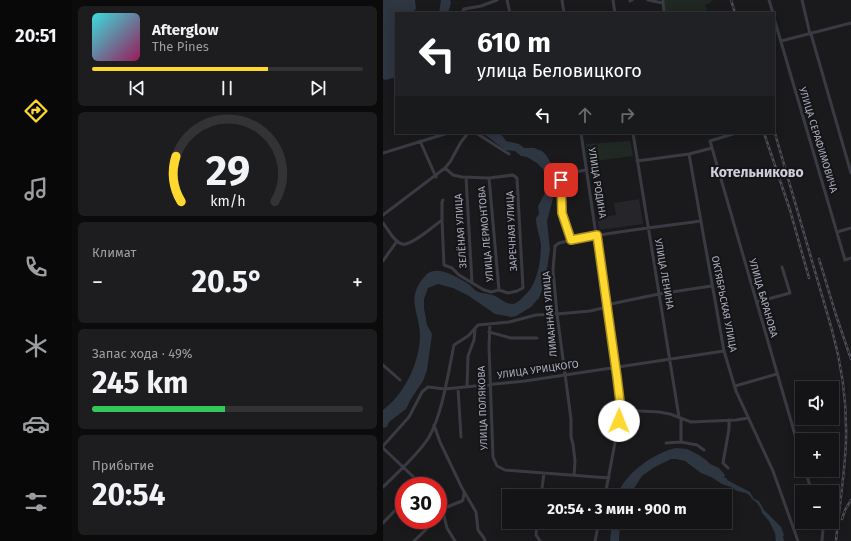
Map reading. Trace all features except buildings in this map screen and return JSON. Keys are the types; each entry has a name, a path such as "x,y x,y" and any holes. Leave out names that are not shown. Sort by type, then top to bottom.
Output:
{"street":[{"path":"462,12 464,9 481,6 497,0"},
{"path":"507,0 510,12"},
{"path":"562,0 564,12"},
{"path":"613,0 615,12"},
{"path":"648,0 663,2 664,12"},
{"path":"769,0 773,12"},
{"path":"802,0 810,34 851,173"},
{"name":"УЛИЦА СЕРАФИМОВИЧА","path":"775,21 845,260 851,258"},
{"path":"781,41 851,23"},
{"path":"383,153 444,134"},
{"path":"383,215 436,177 450,162 467,134"},
{"path":"477,134 509,154"},
{"name":"УЛИЦА РОДИНА","path":"581,134 597,235 621,410 607,489"},
{"name":"УЛИЦА ЛЕНИНА","path":"633,134 671,358 680,417 681,442"},
{"name":"УЛИЦА БАРАНОВА","path":"733,134 710,141 795,435"},
{"path":"420,141 436,177"},
{"path":"637,161 689,154 712,148"},
{"name":"ОКТЯБРЬСКАЯ УЛИЦА","path":"689,154 711,286 724,351 735,386 773,471 798,541"},
{"name":"ЗАРЕЧНАЯ УЛИЦА","path":"445,168 453,175 466,177 489,178 509,175 516,176 517,178 523,288 508,293 499,290"},
{"path":"586,170 563,174 561,177 562,213 571,240 700,221"},
{"name":"ЗЕЛЁНАЯ УЛИЦА","path":"466,177 472,283"},
{"name":"УЛИЦА ЛЕРМОНТОВА","path":"489,178 499,290"},
{"path":"443,200 442,220 444,265 452,268 459,275 488,291 499,290"},
{"path":"383,223 397,241 402,244 413,241 442,220"},
{"path":"837,232 851,228"},
{"name":"ЛИМАННАЯ УЛИЦА","path":"571,240 559,243 555,246 553,270 571,424 575,475"},
{"path":"383,260 397,241"},
{"path":"757,302 790,293 782,267"},
{"path":"383,487 425,443 434,425 445,389 454,345 468,336 479,324 509,322 536,315 557,314 607,307 611,304 659,294 711,286"},
{"name":"УЛИЦА ПОЛЯКОВА","path":"490,324 490,385 493,457 496,464 501,469 609,478"},
{"path":"467,387 468,356 474,340 475,329"},
{"path":"489,332 511,338 537,338"},
{"name":"УЛИЦА УРИЦКОГО","path":"383,447 409,417 423,390 428,387 445,389 490,385 724,351"},
{"path":"383,365 400,380"},
{"path":"735,386 777,374"},
{"path":"459,388 461,437"},
{"path":"621,410 659,412 680,417 691,422 748,418"},
{"path":"728,468 723,463 729,420"},
{"path":"434,425 444,450 476,512 478,530 485,541"},
{"path":"665,443 681,442 697,446 704,450"},
{"path":"383,447 412,477"},
{"path":"542,489 544,473"},
{"path":"447,507 463,500 464,491"},
{"path":"383,523 395,511"},
{"path":"447,528 455,541"},
{"path":"414,541 427,529"},
{"path":"536,529 536,535 540,541"},
{"path":"595,541 598,529"},
{"path":"822,541 823,529"}],"shaded area":[{"path":"665,0 712,0 705,5 707,12 665,12"},
{"path":"630,141 633,156 588,162 586,144"},
{"path":"639,199 643,224 599,230 597,218 616,215 614,203"}],"water":[{"path":"383,0 415,0 416,9 414,11 395,12 395,77 386,80 383,79"},
{"path":"441,0 450,0 451,3 448,12 439,12"},
{"path":"484,134 499,134 506,141 519,144 524,148 534,148 542,151 552,165 556,187 547,221 550,250 545,281 539,298 531,307 516,316 511,317 495,314 469,296 453,288 438,284 428,288 424,299 424,308 427,325 432,334 427,370 423,381 406,409 389,422 387,427 383,428 383,410 404,387 417,358 420,337 414,298 419,283 426,275 435,271 447,273 468,284 476,291 489,294 511,304 520,300 533,284 539,264 541,245 536,218 539,214 538,206 545,193 547,182 543,169 537,163 527,157 521,156 515,151 505,150"},
{"path":"676,448 687,449 719,468 725,475 724,478 727,478 727,480 750,492 754,499 759,501 764,510 781,527 784,535 784,541 776,541 775,533 769,521 762,513 757,503 750,496 701,473 685,461 671,459 653,468 642,476 634,489 620,489 633,472 649,460"},
{"path":"611,529 620,529 619,541 610,541"}],"railway":[{"path":"731,0 735,12"},
{"path":"775,133 839,357 845,398 846,440 836,541"},
{"path":"764,134 790,210 809,278"},
{"path":"819,259 851,359"},
{"path":"842,519 851,500"}],"district":[{"name":"Котельниково","path":"757,172"}],"route":[{"path":"561,180 562,213 568,236 571,240 597,235 621,410 619,421"}]}
